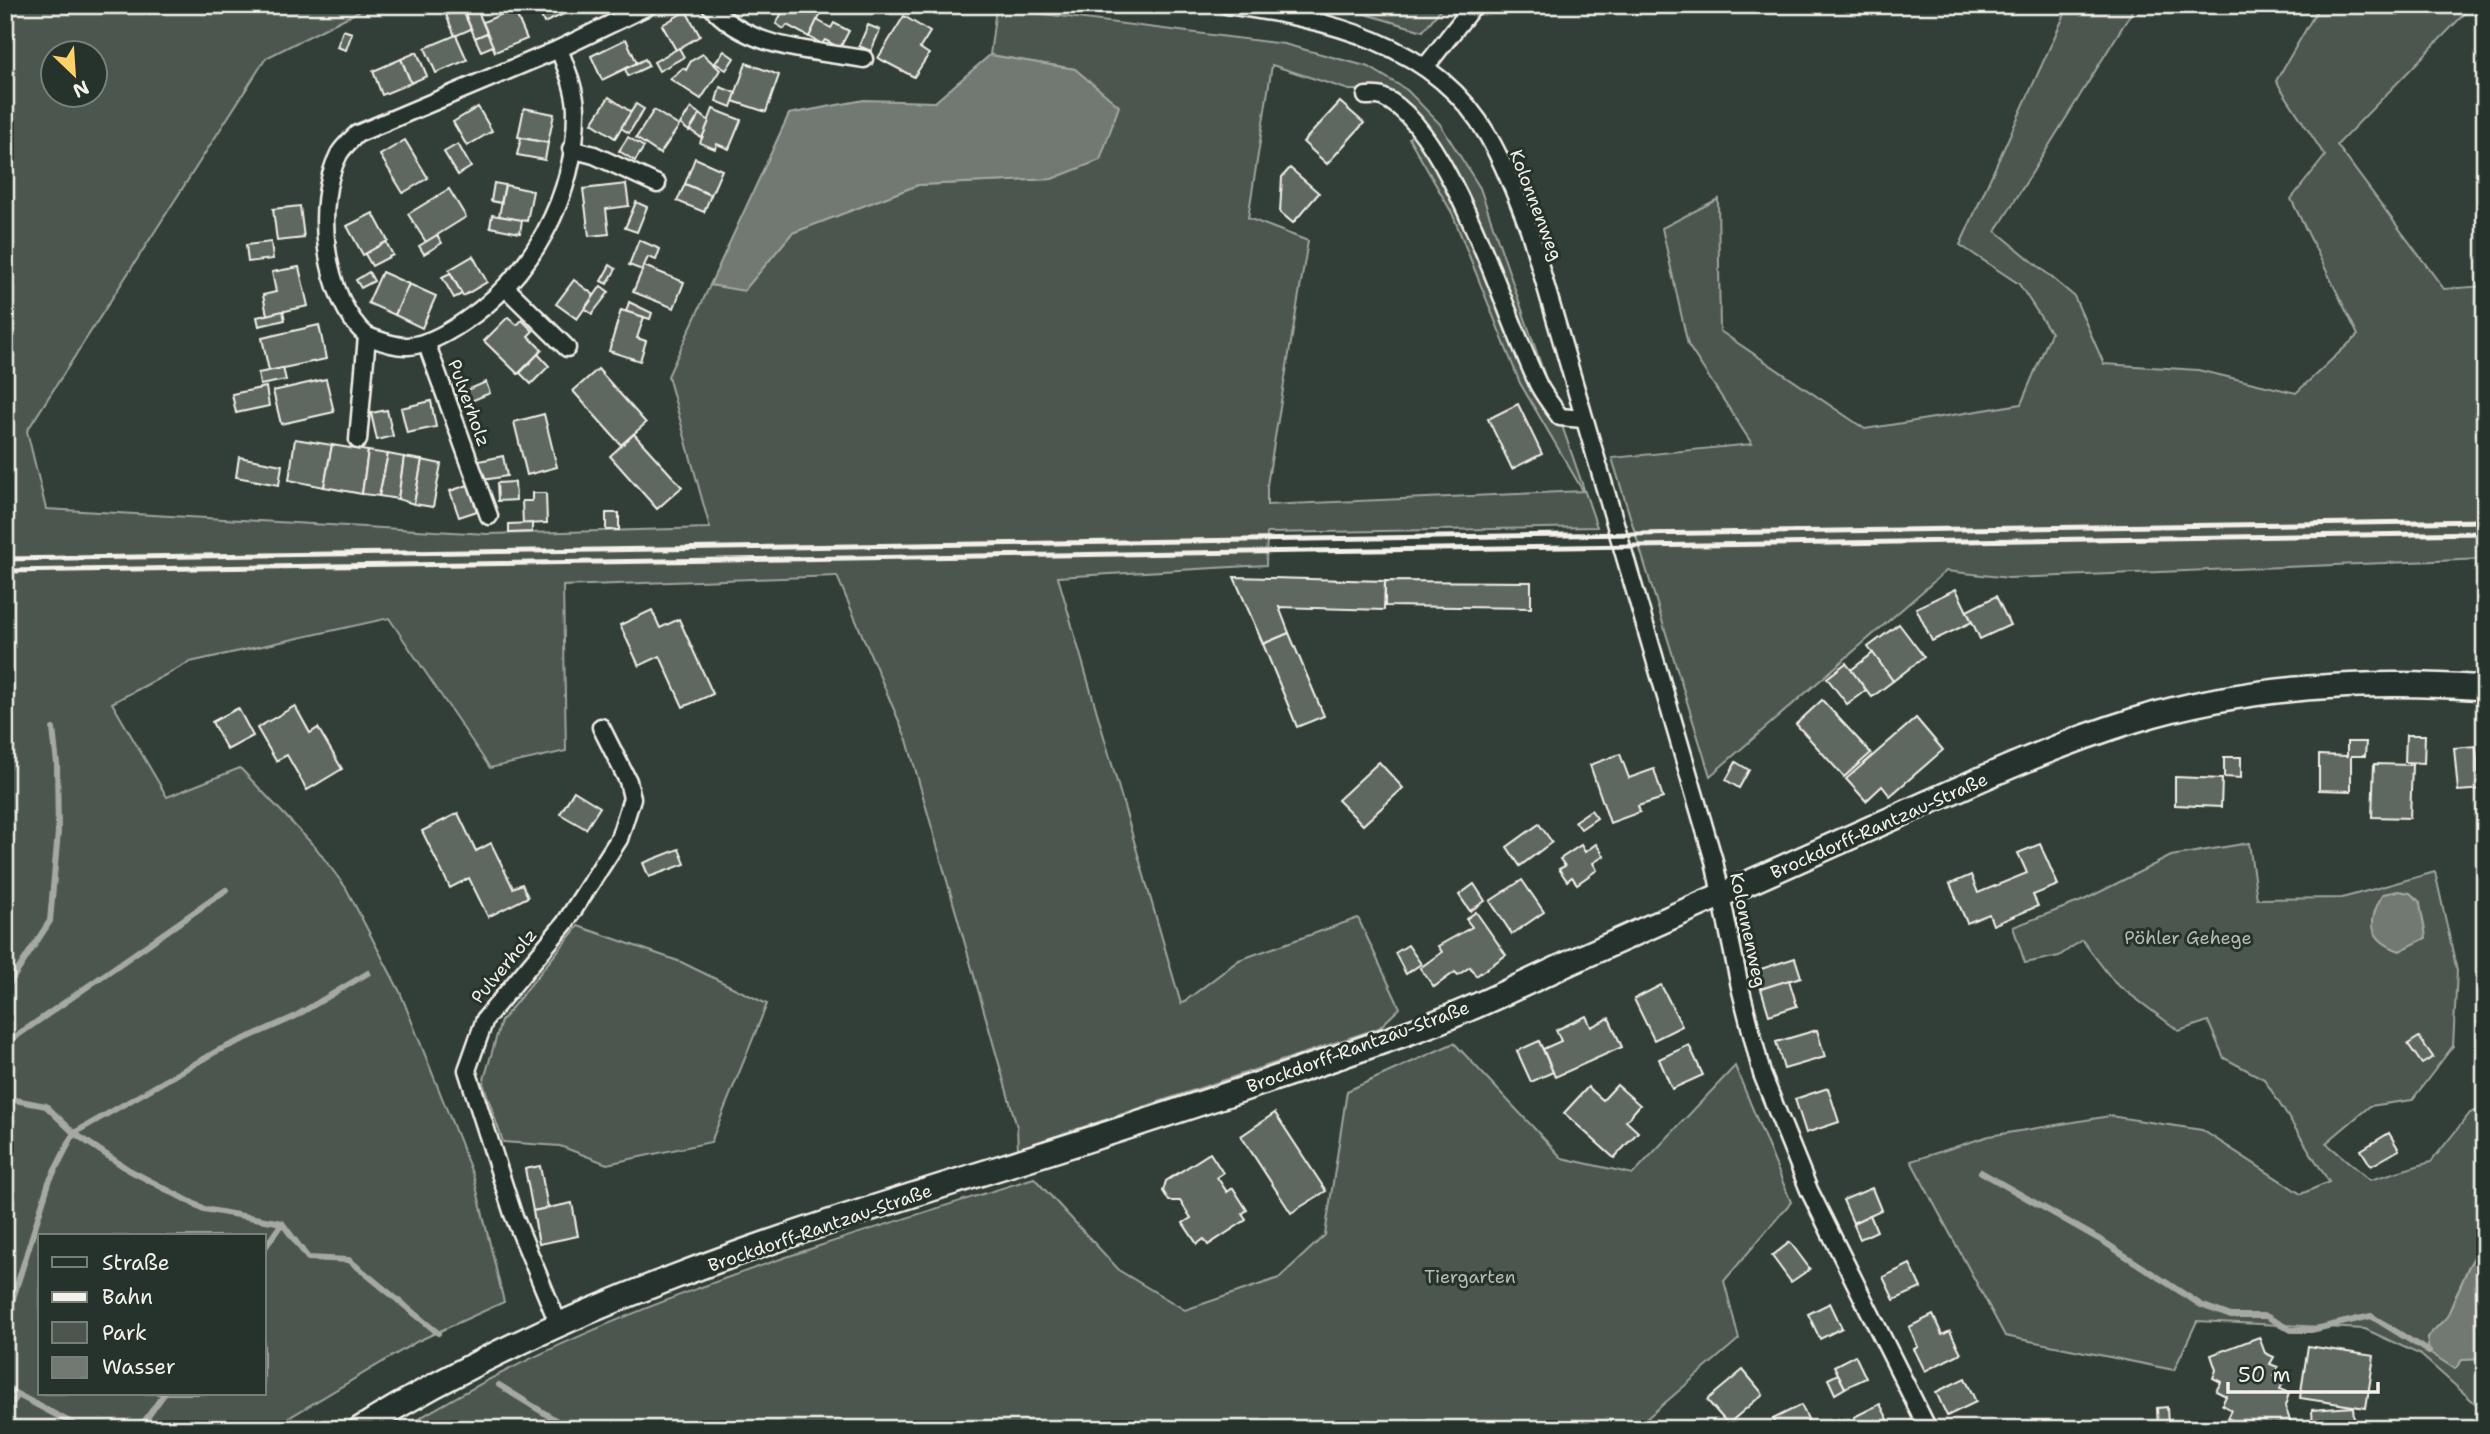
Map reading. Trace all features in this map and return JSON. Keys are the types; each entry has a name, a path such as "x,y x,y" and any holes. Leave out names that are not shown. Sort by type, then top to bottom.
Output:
{"street":[{"path":"559,50 569,73 576,110 566,183 539,245 506,288 477,313 426,342 408,346 367,336 352,323 339,301 330,268 325,201 340,152 357,134 559,50 650,5"},
{"path":"710,5 722,20 764,42 864,59"},
{"name":"Kolonnenweg","path":"1227,5 1296,15 1359,33 1426,66 1464,102 1487,134 1509,177 1529,229 1714,861 1762,1074 1809,1190 1928,1429"},
{"path":"1426,66 1474,5"},
{"path":"1366,96 1381,96 1398,108 1432,148 1464,205 1540,387 1560,417 1583,419"},
{"path":"571,149 594,155 657,184"},
{"path":"506,288 567,348"},
{"path":"358,440 367,336"},
{"name":"Pulverholz","path":"426,342 489,516"},
{"name":"Brockdorff-Rantzau-Straße","path":"360,1429 416,1394 558,1323 827,1222 1093,1139 1419,1029 1974,783 2136,720 2216,700 2297,689 2441,684 2485,688"},
{"name":"Pulverholz","path":"558,1323 513,1214 467,1070 485,1019 565,923 619,839 632,798 628,781 601,727"}],"green space":[{"path":"5,5 371,5 266,58 27,431 46,509 487,534 710,528 668,376 710,285 744,290 792,233 918,185 1051,179 1075,69 990,55 996,8 1284,44 1369,67 1407,90 1440,124 1480,188 1597,527 1267,533 1266,565 1058,577 1181,1004 1239,960 1358,918 1400,1008 1379,1028 1018,1149 1017,1127 907,740 837,576 563,586 566,751 490,768 389,618 190,662 112,703 167,797 240,768 316,848 346,888 400,992 474,1178 504,1302 418,1341 270,1429 5,1429","holes":["1272,65 1349,90 1378,90 1421,125 1409,138 1452,213 1520,383 1583,491 1267,505 1267,485 1308,241 1248,218"]},
{"path":"1335,5 1444,5 1423,31"},
{"path":"2069,5 2136,5 1996,231 2074,296 2104,364 2198,370 2296,393 2358,335 2291,199 2325,156 2276,81 2320,5 2473,5 2337,145 2444,289 2485,286 2485,559 2009,578 1946,571 1710,776 1612,458 1752,444 1688,345 1662,228 1718,199 1720,331 1865,429 2021,404 2051,333 2019,284 1960,245"},
{"name":"Pöhler Gehege","path":"2249,843 2257,899 2342,898 2435,872 2457,971 2453,1046 2412,1100 2370,1106 2326,1143 2370,1180 2431,1162 2470,1113 2485,1107 2485,1238 2468,1268 2447,1317 2427,1338 2455,1368 2462,1360 2479,1359 2485,1372 2485,1412 2421,1355 2365,1329 2197,1321 2174,1370 2005,1336 1911,1161 1989,1136 2110,1116 2202,1130 2301,1194 2329,1182 2264,1079 2224,1058 2208,1021 2179,1031 2115,983 2082,940 2059,956 2025,963 2013,927 2084,900 2171,856"},
{"path":"578,926 681,962 767,1004 711,1142 607,1164 560,1146 503,1142 483,1083 501,1021"},
{"name":"Tiergarten","path":"1454,1043 1562,1158 1633,1174 1735,1066 1791,1202 1724,1281 1739,1339 1638,1426 1639,1429 402,1429 475,1387 551,1349 630,1315 791,1255 1034,1178 1120,1271 1185,1310 1279,1278 1325,1235 1347,1091"}],"water":[{"path":"990,55 1075,69 1119,106 1100,160 1052,179 918,185 792,233 744,291 710,285 789,114 864,100 935,102"},
{"path":"2398,891 2410,893 2420,902 2426,938 2400,951 2376,935 2373,921 2383,894"},
{"path":"2485,1238 2485,1372 2479,1359 2462,1360 2455,1369 2429,1352 2427,1337 2447,1317 2468,1268"}],"building":[{"path":"536,5 571,5 573,10 544,23"},
{"path":"786,5 833,5 830,11 824,8 809,37 787,25 784,29 776,24"},
{"path":"462,8 471,29 455,36 446,15"},
{"path":"477,9 487,33 475,38 465,14"},
{"path":"514,9 527,39 495,52 483,22"},
{"path":"686,11 700,36 676,50 662,25"},
{"path":"904,16 930,32 920,48 929,54 914,77 878,58"},
{"path":"817,20 831,28 834,23 849,31 840,48 825,40 822,44 809,37"},
{"path":"868,25 880,30 871,51 859,46"},
{"path":"343,30 352,33 346,50 337,47"},
{"path":"487,33 493,46 481,51 475,38"},
{"path":"456,35 467,60 436,73 425,48"},
{"path":"626,39 637,63 602,80 591,56"},
{"path":"679,48 684,57 659,71 654,62"},
{"path":"724,51 734,58 726,70 715,63"},
{"path":"417,52 427,76 411,83 401,59"},
{"path":"703,54 720,70 701,99 670,79 683,68 686,70 691,61"},
{"path":"401,59 411,83 382,95 373,71"},
{"path":"645,59 649,66 628,76 625,69"},
{"path":"746,63 779,75 766,112 733,101"},
{"path":"720,87 736,93 731,107 716,101"},
{"path":"609,97 631,112 615,138 592,123"},
{"path":"1340,102 1364,123 1327,164 1303,142"},
{"path":"636,104 644,109 629,133 621,128"},
{"path":"478,107 492,131 467,146 453,122"},
{"path":"524,108 554,114 548,143 518,137"},
{"path":"691,108 700,114 689,131 680,124"},
{"path":"713,109 741,120 729,149 717,144 715,149 700,143"},
{"path":"654,110 679,126 660,154 636,138"},
{"path":"700,114 709,121 702,138 690,130"},
{"path":"628,137 644,147 635,161 619,151"},
{"path":"521,138 548,143 545,160 517,155"},
{"path":"405,140 428,178 403,193 380,155"},
{"path":"458,144 471,167 458,175 444,152"},
{"path":"695,158 722,170 711,195 685,184"},
{"path":"1290,168 1319,193 1293,223 1280,212 1282,177"},
{"path":"494,183 505,185 501,203 491,201"},
{"path":"626,184 629,206 606,209 609,234 589,236 583,189"},
{"path":"685,184 711,195 704,212 677,201"},
{"path":"505,185 533,191 527,221 499,216"},
{"path":"449,189 466,217 426,242 408,214"},
{"path":"636,202 647,207 637,232 625,228"},
{"path":"300,206 304,238 277,241 273,209"},
{"path":"373,213 388,241 363,255 347,226"},
{"path":"492,215 522,220 520,233 490,227"},
{"path":"437,235 442,243 424,254 419,246"},
{"path":"639,240 660,249 656,260 648,257 642,270 629,265"},
{"path":"271,242 273,259 248,262 246,245"},
{"path":"386,242 393,255 372,266 365,254"},
{"path":"473,256 487,282 463,296 449,270"},
{"path":"610,265 616,269 607,284 601,281"},
{"path":"644,266 684,282 674,308 633,292"},
{"path":"299,267 308,306 267,315 263,295 276,292 272,272"},
{"path":"369,272 374,281 361,288 356,280"},
{"path":"382,272 409,284 395,315 368,303"},
{"path":"450,273 462,294 454,298 442,277"},
{"path":"574,280 594,295 577,319 556,304"},
{"path":"409,284 436,296 422,328 395,315"},
{"path":"601,286 609,292 592,314 585,309"},
{"path":"629,302 652,313 650,319 626,312"},
{"path":"621,310 644,317 637,338 646,341 640,361 609,351"},
{"path":"283,311 285,320 259,326 257,317"},
{"path":"508,317 517,325 522,320 533,331 528,336 542,350 518,374 484,341"},
{"path":"319,325 326,359 269,371 262,338"},
{"path":"538,354 549,366 531,384 520,373"},
{"path":"283,368 286,380 260,385 258,373"},
{"path":"598,369 646,423 621,445 573,391"},
{"path":"326,379 334,412 281,424 273,391"},
{"path":"486,382 490,393 469,402 465,391"},
{"path":"266,387 269,406 236,413 232,394"},
{"path":"431,401 436,427 407,433 401,408"},
{"path":"1518,404 1542,454 1512,469 1488,419"},
{"path":"387,410 393,436 377,440 371,413"},
{"path":"544,414 557,467 527,475 514,422"},
{"path":"634,434 682,487 657,509 610,456"},
{"path":"295,439 332,445 324,487 289,480"},
{"path":"332,445 368,451 362,494 324,487"},
{"path":"368,451 388,454 379,496 362,494"},
{"path":"388,454 404,457 398,499 379,496"},
{"path":"503,456 507,476 483,480 479,461"},
{"path":"239,457 282,465 279,485 236,477"},
{"path":"404,457 422,460 414,504 398,499"},
{"path":"422,460 441,464 433,507 414,504"},
{"path":"515,482 516,500 498,501 497,483"},
{"path":"468,485 477,511 459,517 450,491"},
{"path":"532,493 546,493 547,523 523,524 522,501 532,501"},
{"path":"606,513 619,513 619,530 606,530"},
{"path":"532,523 532,532 509,533 509,524"},
{"path":"1234,577 1385,581 1384,610 1279,607 1289,633 1263,644"},
{"path":"1385,581 1531,582 1531,608 1385,606"},
{"path":"1956,589 1972,622 1932,641 1916,608"},
{"path":"1996,596 2010,625 1980,639 1967,611"},
{"path":"652,610 660,628 679,619 713,694 683,707 660,656 639,666 620,625"},
{"path":"1899,624 1924,657 1893,681 1868,647"},
{"path":"1289,633 1324,716 1297,727 1263,644"},
{"path":"1873,653 1893,681 1872,697 1851,670"},
{"path":"1846,663 1866,690 1847,704 1827,678"},
{"path":"1822,700 1871,753 1844,777 1796,724"},
{"path":"295,706 310,733 318,728 342,769 307,790 287,755 276,761 257,728"},
{"path":"238,708 253,736 227,750 212,722"},
{"path":"1916,718 1943,750 1890,796 1882,786 1866,801 1846,779"},
{"path":"2406,735 2425,735 2424,763 2405,762"},
{"path":"2347,742 2366,742 2365,756 2351,756 2351,791 2319,790 2319,755 2347,756"},
{"path":"2476,746 2478,772 2485,771 2485,789 2458,791 2454,748"},
{"path":"1620,754 1629,778 1654,769 1663,798 1638,806 1640,812 1610,823 1590,765"},
{"path":"2224,757 2241,757 2241,778 2224,777"},
{"path":"1379,762 1403,788 1363,825 1338,800"},
{"path":"1736,762 1749,770 1739,788 1726,780"},
{"path":"2374,764 2412,765 2410,818 2372,817"},
{"path":"2175,777 2222,779 2221,807 2175,805"},
{"path":"574,791 600,807 586,829 560,814"},
{"path":"1591,810 1597,818 1581,829 1575,821"},
{"path":"458,813 476,851 491,843 513,888 522,884 528,897 488,917 469,878 450,888 422,831"},
{"path":"1539,824 1552,842 1520,866 1507,847"},
{"path":"1596,844 1604,856 1593,863 1597,870 1577,884 1572,877 1567,881 1559,869 1565,866 1560,859 1581,845 1585,852"},
{"path":"2040,844 2058,885 2033,895 2038,906 1993,925 1989,914 1967,923 1950,884 1971,875 1978,893 2027,873 2018,853"},
{"path":"679,849 685,864 649,877 643,863"},
{"path":"1522,880 1544,912 1512,934 1490,901"},
{"path":"1474,884 1485,901 1470,911 1459,895"},
{"path":"1476,912 1506,955 1476,976 1470,967 1458,975 1455,972 1434,987 1420,968 1442,952 1438,946 1472,927 1466,919"},
{"path":"1408,945 1421,964 1406,974 1395,953"},
{"path":"1795,958 1801,977 1761,989 1755,971"},
{"path":"1789,980 1797,1006 1769,1015 1761,989"},
{"path":"1661,985 1682,1026 1654,1040 1634,999"},
{"path":"1586,1016 1591,1027 1609,1018 1622,1047 1555,1077 1543,1049 1561,1041 1556,1030"},
{"path":"1817,1030 1825,1057 1784,1069 1776,1042"},
{"path":"2419,1037 2433,1057 2422,1064 2408,1044"},
{"path":"1539,1041 1553,1072 1531,1082 1517,1051"},
{"path":"1689,1045 1703,1075 1672,1089 1659,1059"},
{"path":"1617,1085 1640,1105 1626,1121 1638,1132 1614,1158 1564,1113 1588,1087 1603,1100"},
{"path":"1828,1088 1839,1122 1806,1133 1795,1099"},
{"path":"1275,1113 1326,1191 1291,1213 1241,1136"},
{"path":"2389,1133 2399,1150 2371,1166 2361,1150"},
{"path":"1210,1153 1223,1173 1217,1177 1227,1192 1233,1188 1247,1210 1242,1214 1246,1220 1208,1245 1204,1239 1197,1244 1183,1223 1191,1218 1180,1201 1169,1201 1163,1191 1166,1181"},
{"path":"540,1166 548,1208 533,1211 525,1169"},
{"path":"1872,1188 1881,1210 1853,1223 1843,1200"},
{"path":"572,1203 578,1236 539,1244 533,1211"},
{"path":"1870,1215 1877,1231 1860,1239 1853,1223"},
{"path":"1790,1242 1810,1269 1791,1282 1772,1256"},
{"path":"1910,1264 1921,1288 1894,1300 1883,1277"},
{"path":"1830,1303 1842,1328 1820,1339 1808,1314"},
{"path":"1933,1315 1942,1335 1950,1331 1961,1353 1925,1371 1914,1349 1918,1347 1909,1327"},
{"path":"2259,1337 2265,1353 2274,1357 2270,1364 2278,1367 2274,1376 2284,1381 2280,1389 2289,1393 2285,1406 2293,1429 2231,1429 2234,1421 2227,1418 2231,1410 2222,1405 2226,1396 2216,1391 2221,1382 2213,1378 2216,1370 2211,1355"},
{"path":"2308,1346 2374,1356 2366,1408 2300,1398"},
{"path":"1855,1355 1866,1378 1845,1388 1834,1366"},
{"path":"1743,1370 1763,1394 1728,1424 1707,1400"},
{"path":"1838,1374 1845,1388 1835,1394 1828,1379"},
{"path":"1965,1378 1976,1402 1947,1416 1936,1392"},
{"path":"1880,1404 1891,1425 1884,1429 1860,1429 1854,1417"},
{"path":"1801,1405 1813,1429 1777,1429 1773,1419"},
{"path":"2167,1407 2168,1426 2158,1427 2157,1408"},
{"path":"2353,1407 2355,1429 2313,1429 2312,1410"}],"waterway":[{"path":"5,990 50,921 58,832 57,764 53,729"},
{"path":"5,1044 226,890"},
{"path":"5,1324 49,1182 74,1133 217,1051 292,1018 368,973"},
{"path":"5,1098 46,1106 74,1133 129,1170 204,1209 282,1223 308,1258 349,1260 438,1333"},
{"path":"1981,1172 2104,1242 2201,1305 2231,1316 2266,1316 2291,1330 2311,1330 2371,1316 2429,1352"},
{"path":"266,1246 282,1223"},
{"path":"499,1385 570,1429"},
{"path":"5,1388 83,1429"},
{"path":"5,1413 18,1395"},
{"path":"139,1429 163,1396"}],"railway":[{"path":"5,559 2485,521"},
{"path":"5,571 2485,533"}]}
